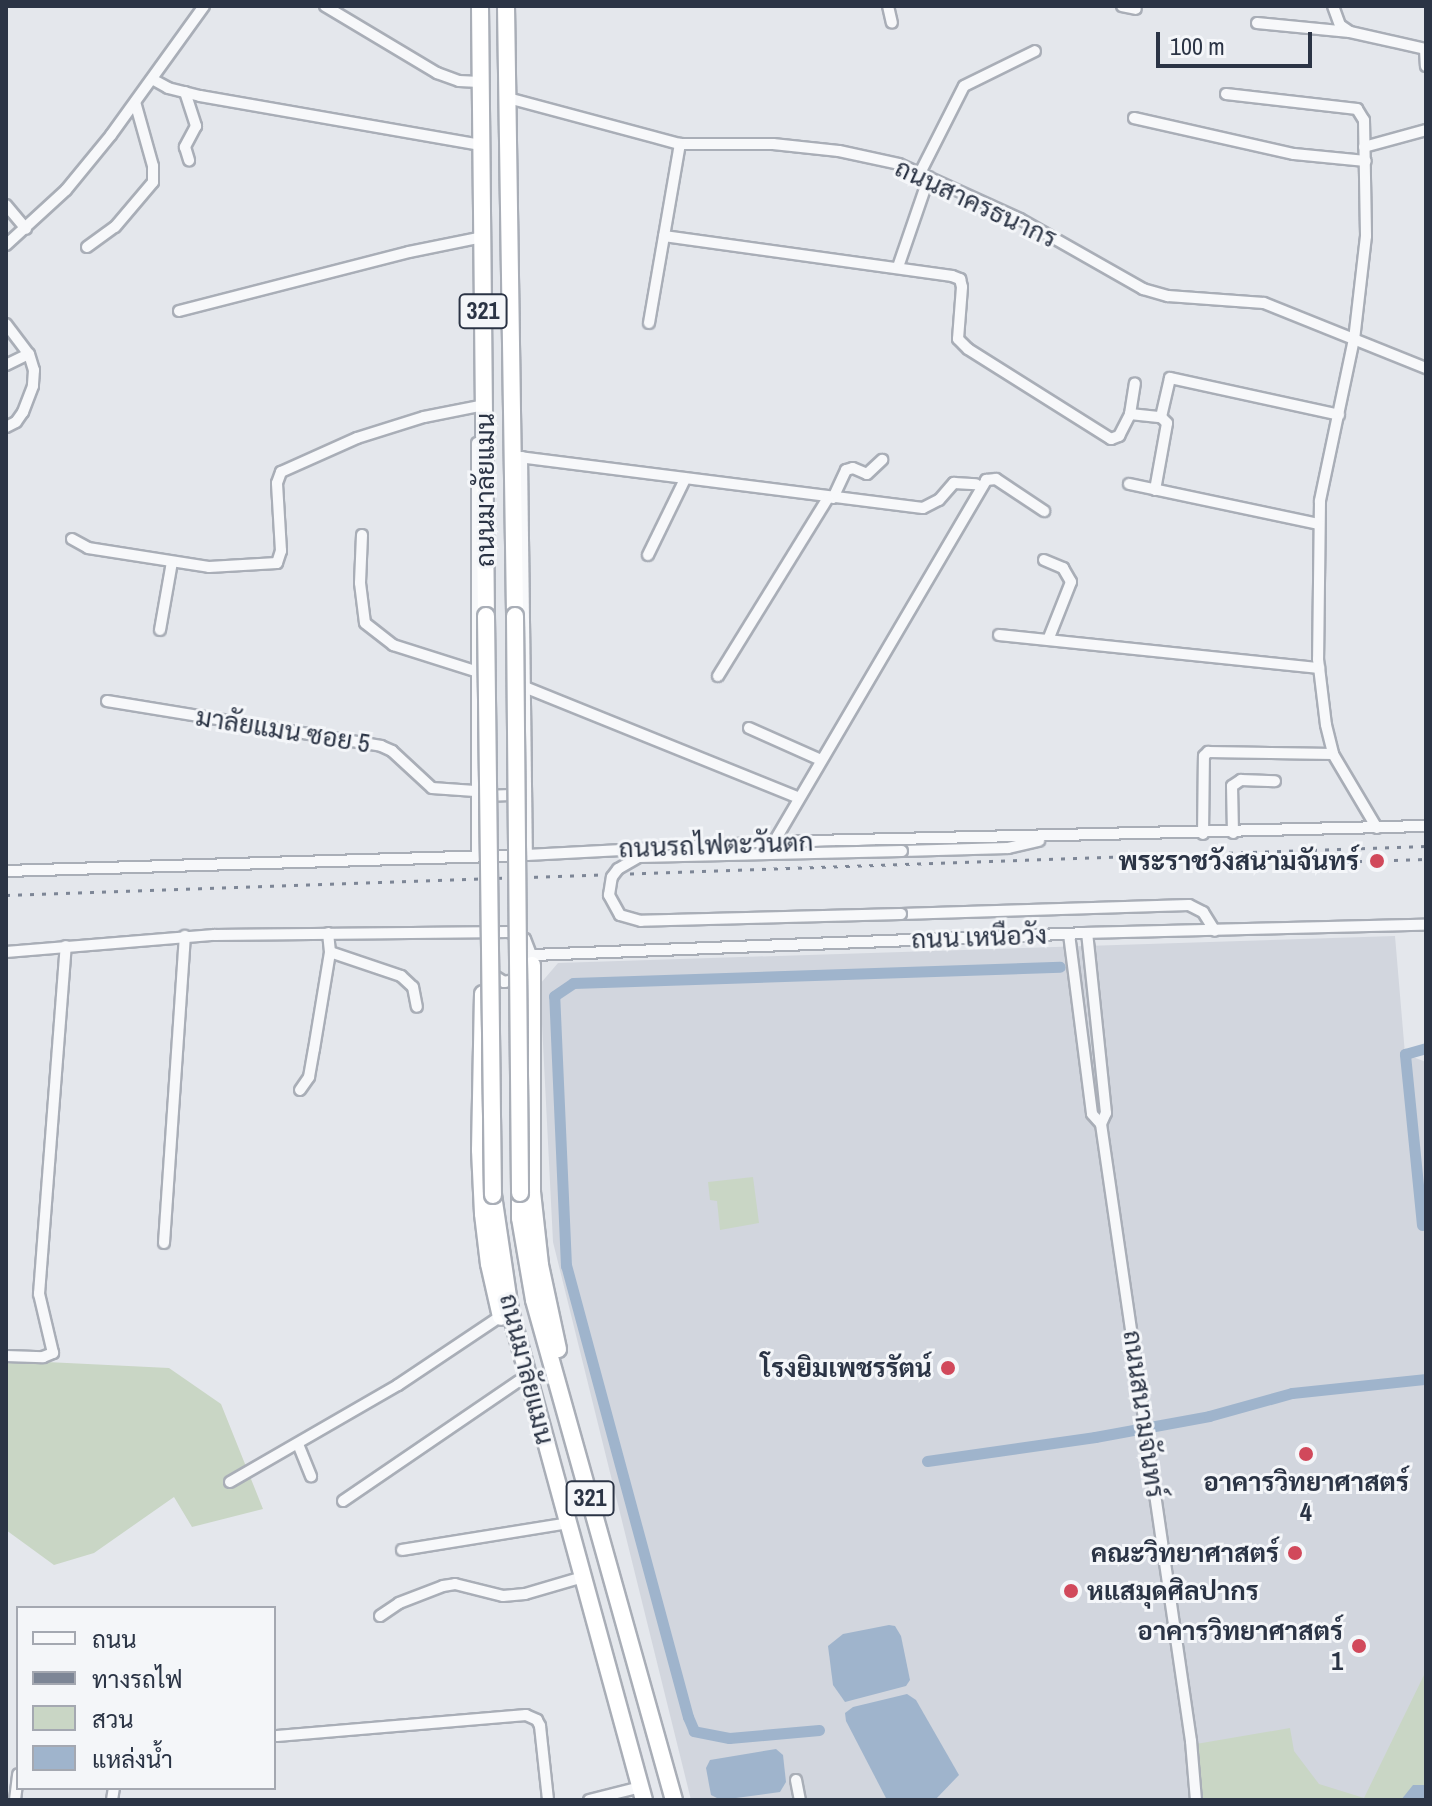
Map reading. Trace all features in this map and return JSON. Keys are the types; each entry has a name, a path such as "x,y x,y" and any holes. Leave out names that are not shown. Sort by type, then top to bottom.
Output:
{"highway":[{"name":"ถนนมาลัยแมน","path":"480,6 493,1195 500,1261 510,1310 643,1794"},
{"name":"ถนนมาลัยแมน","path":"506,6 517,456 515,616 520,1218 534,1300 674,1800"},
{"path":"483,932 480,1150 489,1264 547,1482 567,1519"},
{"path":"532,960 530,1141 534,1216 545,1294 558,1351 562,1400"}],"street":[{"path":"6,245 66,190 135,102 204,6"},
{"path":"325,6 428,68 459,81 480,82"},
{"path":"888,6 892,23"},
{"path":"1122,6 1136,9"},
{"path":"1333,6 1340,25 1350,32"},
{"path":"1257,23 1350,32 1425,49 1426,66"},
{"path":"898,267 925,175 964,86 1035,51"},
{"path":"152,79 185,92 481,145"},
{"path":"185,92 196,126 185,147 189,160"},
{"path":"1226,94 1357,109 1364,120 1366,236 1354,339 1318,524 1319,668 1333,754 1377,828"},
{"name":"ถนนสาครธนากร","path":"508,98 680,144 773,144 876,158 925,175 1020,219 1143,289 1168,296 1264,303 1426,368"},
{"path":"87,247 115,227 153,182 153,166 135,102"},
{"path":"1134,118 1281,151 1366,161"},
{"path":"1364,147 1426,130"},
{"path":"649,323 680,144"},
{"path":"6,205 26,229"},
{"path":"664,236 898,267 960,279 958,339 968,349 1111,439 1119,436 1130,414 1135,383"},
{"path":"179,311 409,252 483,237"},
{"path":"6,324 29,354 33,386 23,412 16,422 6,427"},
{"path":"6,365 29,354"},
{"path":"1161,417 1168,382 1173,377 1339,415"},
{"path":"72,539 88,548 172,562 217,567 277,563 281,551 277,483 281,472 357,438 424,417 484,410 479,428 476,471 477,856"},
{"path":"1130,414 1161,417 1167,423 1155,490"},
{"path":"527,855 527,688 517,456 923,508 939,500 954,483 976,484"},
{"path":"718,676 846,470 853,468 867,474 882,460"},
{"path":"648,555 685,479"},
{"path":"774,842 986,480 996,479 1044,511"},
{"path":"1129,484 1318,524"},
{"path":"362,535 360,583 365,623 393,645 475,671"},
{"path":"1044,560 1063,568 1071,582 1048,640"},
{"path":"160,630 172,562"},
{"path":"999,635 1319,668"},
{"path":"527,688 799,798"},
{"name":"มาลัยแมน ซอย 5","path":"107,701 381,746 392,751 432,788 475,796 511,795 527,805"},
{"path":"749,728 821,760"},
{"path":"1203,834 1204,756 1208,752 1333,754"},
{"path":"1233,833 1232,786 1241,780 1275,781"},
{"name":"ถนนรถไฟตะวันตก","path":"6,871 527,855 774,842 1203,834 1426,826"},
{"path":"1047,837 1008,848 639,857 618,869 610,884 609,895 620,915 641,921 1189,905 1203,912 1215,931"},
{"name":"ถนน เหนือวัง","path":"532,960 1087,933 1426,925"},
{"path":"6,952 185,936 509,932 525,939 532,960 524,976 511,982 497,979 484,967"},
{"path":"300,1090 309,1077 330,952 328,933"},
{"name":"ถนนสนามจันทร์","path":"1087,933 1106,1113 1101,1124 1191,1741 1196,1800"},
{"name":"ถนนสนามจันทร์","path":"1069,934 1092,1114 1101,1124"},
{"path":"164,1243 185,936"},
{"path":"6,1356 43,1357 53,1353 39,1294 66,946"},
{"path":"330,952 401,976 413,987 417,1007"},
{"path":"230,1482 416,1374 501,1316"},
{"path":"343,1501 519,1381"},
{"path":"298,1444 311,1476"},
{"path":"402,1550 567,1519"},
{"path":"380,1616 399,1603 443,1586 455,1584 503,1596 525,1594 583,1577"},
{"path":"277,1736 526,1715 537,1720 540,1726 548,1800"},
{"path":"796,1780 800,1800"},
{"path":"589,1800 643,1794"}],"shaded area":[{"path":"1395,936 1405,1054 1426,1062 1426,1800 691,1800 553,1242 540,984 558,963"}],"green space":[{"path":"753,1177 759,1223 720,1230 717,1201 710,1200 708,1182"},
{"path":"6,1360 169,1368 221,1404 263,1509 192,1527 174,1497 94,1553 54,1565 6,1530"},
{"path":"1426,1671 1426,1800 1198,1800 1196,1744 1290,1728 1294,1751 1319,1784 1364,1798"}],"water":[{"path":"895,1626 901,1636 910,1680 906,1686 845,1702 833,1685 828,1646 843,1634"},
{"path":"907,1694 916,1700 959,1775 935,1800 887,1800 846,1721 845,1713 853,1707"},
{"path":"776,1749 783,1755 786,1782 780,1792 721,1800 711,1795 706,1768 710,1760"},
{"path":"1413,1785 1426,1785 1426,1800 1401,1800"}],"waterway":[{"path":"819,1730 729,1738 694,1731 688,1717 566,1266 554,996 573,983 1060,967"},
{"path":"1422,1225 1405,1054 1426,1048"},
{"path":"927,1461 1095,1437 1209,1416 1292,1393 1426,1379"}],"railway":[{"path":"6,895 1426,846"},
{"path":"1298,863 1426,859"}],"place":[{"name":"พระราชวังสนามจันทร์","path":"1377,861"},
{"name":"โรงยิมเพชรรัตน์","path":"948,1368"},
{"name":"อาคารวิทยาศาสตร์ 4","path":"1306,1454"},
{"name":"คณะวิทยาศาสตร์","path":"1295,1553"},
{"name":"หแสมุดศิลปากร","path":"1071,1591"},
{"name":"อาคารวิทยาศาสตร์ 1","path":"1359,1646"}]}
